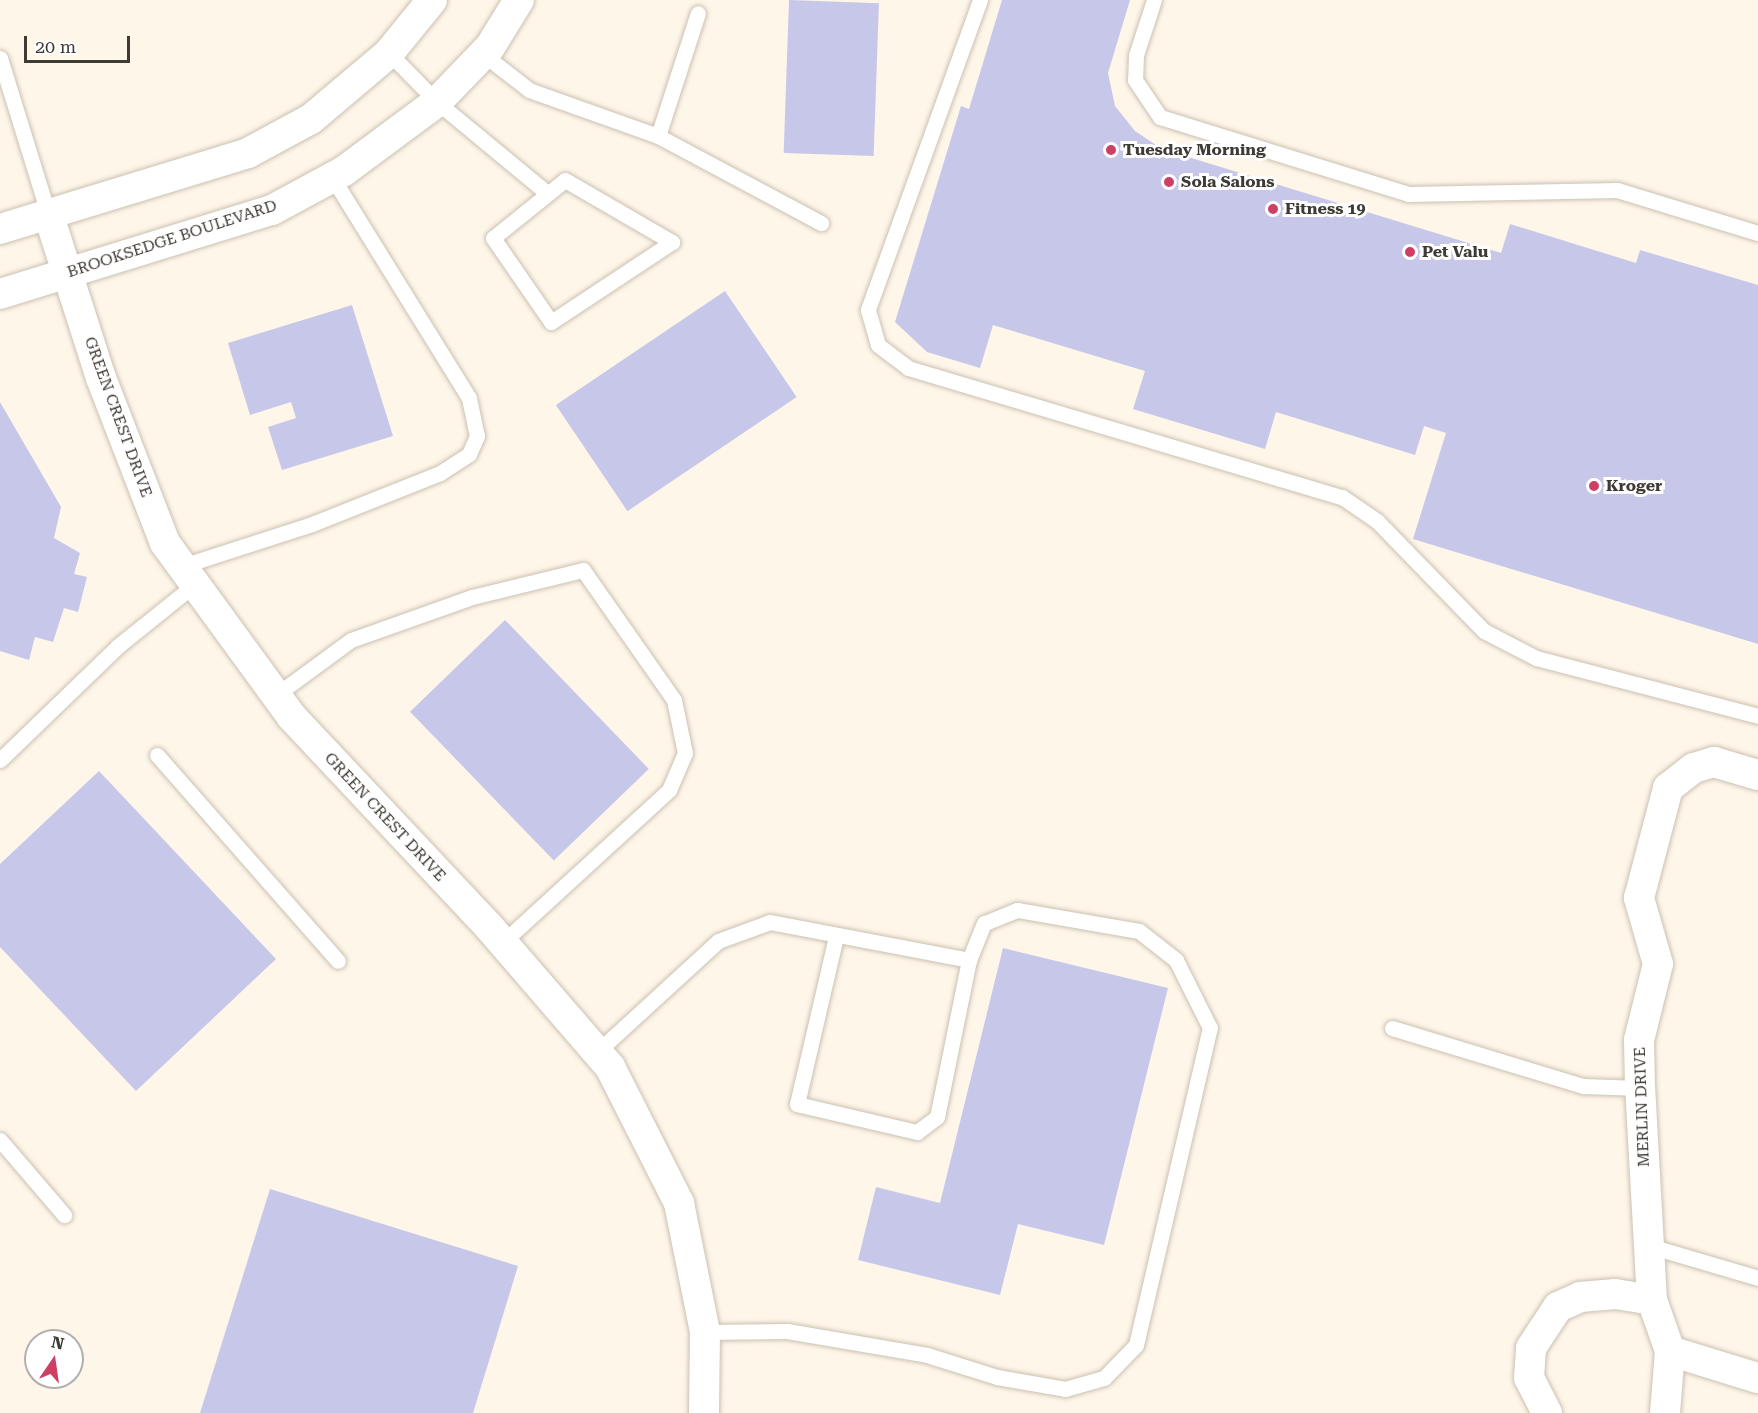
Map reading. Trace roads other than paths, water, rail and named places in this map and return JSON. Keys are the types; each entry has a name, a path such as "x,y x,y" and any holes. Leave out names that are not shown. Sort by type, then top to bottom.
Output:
{"street":[{"path":"0,229 248,153 311,119 389,53 432,0"},
{"name":"BROOKSEDGE BOULEVARD","path":"0,294 272,210 332,177 437,102 483,54 519,0"},
{"name":"GREEN CREST DRIVE","path":"48,213 135,466 165,543 276,695 503,942 597,1052 679,1203 705,1332 704,1413"},
{"name":"MERLIN DRIVE","path":"1670,1352 1652,1300 1653,1247 1640,1088 1639,1040 1658,964 1639,898 1668,788 1694,768 1714,762 1758,775"},
{"path":"1547,1413 1529,1378 1532,1348 1558,1307 1580,1297 1615,1294 1652,1300"},
{"path":"1665,1413 1670,1352 1758,1378"}],"lane":[{"path":"980,0 868,310 878,345 908,368 1342,497 1377,521 1484,631 1536,658 1758,716"},
{"path":"1154,0 1136,55 1135,80 1160,117 1408,194 1617,190 1758,233"},
{"path":"658,136 698,13"},
{"path":"389,53 437,102 547,193"},
{"path":"483,54 529,90 658,136 821,223"},
{"path":"1,63 48,213"},
{"path":"0,760 188,575 440,474 469,454 477,436 469,398 332,177"},
{"path":"565,180 672,242 552,322 493,238 547,193 565,180"},
{"path":"276,695 351,640 472,597 583,570 674,700 685,753 669,790 503,942"},
{"path":"157,755 338,961"},
{"path":"705,1332 787,1331 927,1355 997,1377 1065,1389 1104,1378 1136,1345 1210,1028 1199,999 1176,960 1140,931 1017,910 984,923 969,960 937,1117 917,1132 797,1104 836,936"},
{"path":"597,1052 718,941 770,922 969,960"},
{"path":"1392,1028 1583,1086 1640,1088"},
{"path":"0,1140 64,1215"},
{"path":"1653,1247 1758,1278"}],"place":[{"name":"Tuesday Morning","path":"1111,150"},
{"name":"Sola Salons","path":"1169,182"},
{"name":"Fitness 19","path":"1273,209"},
{"name":"Pet Valu","path":"1410,252"},
{"name":"Kroger","path":"1594,486"}]}
